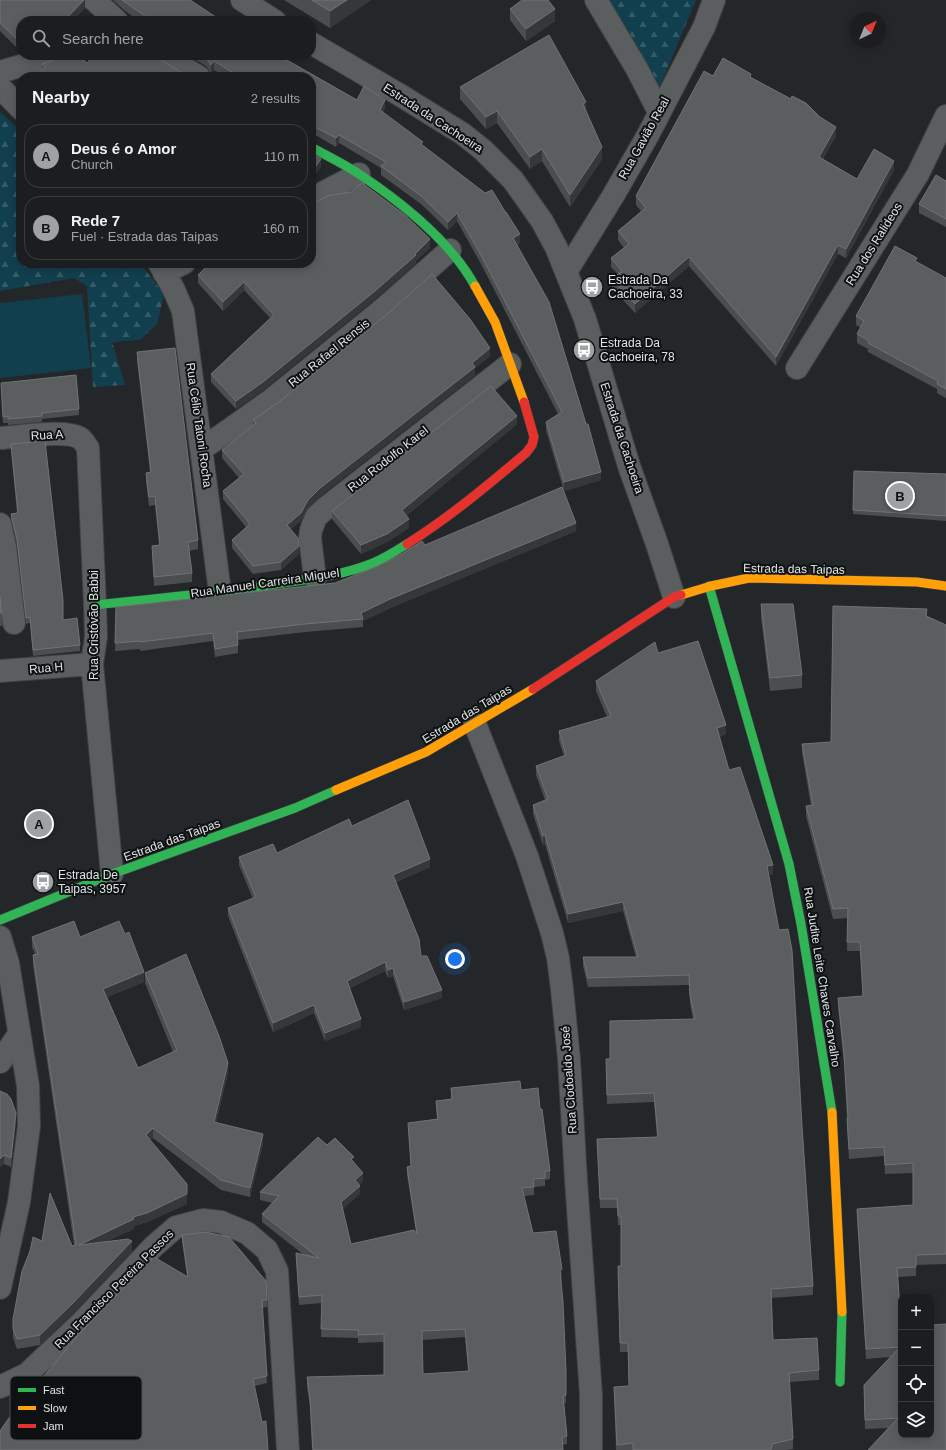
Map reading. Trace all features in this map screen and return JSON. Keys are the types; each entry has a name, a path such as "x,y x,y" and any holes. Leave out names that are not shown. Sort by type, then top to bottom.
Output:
{"street":[{"path":"94,0 112,16"},
{"path":"242,0 266,16"},
{"path":"596,0 637,69 659,112"},
{"name":"Rua Gavião Real","path":"566,272 613,196 648,135 704,27 714,0"},
{"name":"Estrada da Cachoeira","path":"316,46 407,99 463,134 483,150 513,180 542,222 556,247 585,319 630,466 674,597"},
{"path":"0,72 41,60"},
{"path":"171,60 191,72"},
{"path":"0,87 16,104"},
{"name":"Rua dos Ralideos","path":"797,368 918,174 946,116"},
{"name":"Rua Manuel Carreira Miguel","path":"95,605 220,592 316,578 348,571 373,563 393,553 438,524 474,497 526,453 532,445 534,437 520,386 510,364 495,322 472,280 456,256 413,214 359,174 316,149"},
{"path":"316,196 359,174"},
{"name":"Rua Rafael Rensis","path":"202,449 271,400 383,309 450,250"},
{"name":"Rua Célio Tatoni Rocha","path":"162,268 183,311 220,592"},
{"name":"Rua Rodolfo Karel","path":"316,578 310,538 316,517 333,502 510,364"},
{"name":"Rua A","path":"0,438 70,434 82,439 88,448"},
{"name":"Rua Cristóvão Babbi","path":"88,448 96,637 92,664 112,874"},
{"path":"0,524 5,548 14,623"},
{"name":"Estrada das Taipas","path":"0,920 112,874 295,808 426,752 531,690 674,597 723,582 749,578 917,582 946,586"},
{"name":"Rua Judite Leite Chaves Carvalho","path":"709,586 790,864 802,924 832,1110 842,1307 840,1382"},
{"name":"Rua H","path":"0,671 92,664"},
{"name":"Rua Clodoaldo José","path":"475,724 527,856 552,933 558,958 569,1059 591,1395 592,1450"},
{"path":"0,937 8,963 28,1086 29,1126 19,1202 0,1288"},
{"path":"0,1062 19,1034"},
{"name":"Rua Francisco Pereira Passos","path":"23,1376 27,1374 81,1323 154,1246 176,1227 203,1220 221,1222 247,1233 267,1250 277,1271 288,1450"},
{"name":"Rua Francisco Pereira Passos","path":"0,1387 10,1382"}],"green space":[{"path":"600,0 696,0 658,91"},
{"path":"0,112 16,126 16,268 144,268 164,294 157,324 140,340 112,342 125,385 93,387 87,286 74,278 0,291"},
{"path":"82,294 91,368 0,378 0,303"}],"building":[{"path":"0,0 84,0 69,16 16,16 16,38 0,23"},
{"path":"122,0 190,0 214,16 145,16"},
{"path":"312,0 347,0 330,11"},
{"path":"522,0 548,0 555,9 526,29 510,9"},
{"path":"549,35 586,102 583,104 602,147 570,195 542,149 530,157 497,111 486,117 460,87"},
{"path":"723,58 751,74 750,77 791,99 792,96 806,103 820,117 836,127 819,157 857,179 874,149 894,161 846,249 838,245 776,357 689,257 635,304 612,279 622,271 611,258 629,244 618,231 646,208 636,196 704,71 713,76"},
{"path":"53,60 84,60 87,63 90,60 161,60 181,72 40,72 45,67 42,64"},
{"path":"207,60 287,60 308,72 232,72 214,61 211,65"},
{"path":"316,77 357,100 364,86 385,100 380,110 423,142 421,144 485,193 492,190 520,234 513,238 549,302 586,424 588,424 601,472 564,482 546,422 562,412 481,255 457,213 448,222 421,196 381,166 386,162 339,135 336,138 317,128"},
{"path":"316,156 321,159 316,166"},
{"path":"936,175 946,181 946,219 919,204"},
{"path":"362,183 405,215 430,239 415,254 416,255 375,291 263,382 236,401 211,374 274,315 244,282 223,302 198,275 205,268 316,268 316,202 327,196 351,192"},
{"path":"895,246 917,258 915,261 946,278 946,389 937,384 938,381 868,343 869,341 857,334 864,321 856,316"},
{"path":"432,274 470,319 490,348 472,363 475,367 319,489 308,500 301,513 287,525 298,538 299,546 281,562 253,566 232,540 250,524 223,491 244,474 222,450 256,423 253,420 279,402 391,311"},
{"path":"175,348 198,540 188,542 192,573 154,577 152,546 160,545 155,496 149,497 146,473 151,472 137,352"},
{"path":"76,375 79,409 42,413 42,416 8,419 8,416 3,417 1,383"},
{"path":"491,386 517,416 402,510 409,519 387,534 361,545 332,511"},
{"path":"45,441 63,600 63,620 77,618 80,645 33,650 30,617 26,618 17,539 11,514 18,513 11,444"},
{"path":"854,471 946,474 946,516 853,510"},
{"path":"562,487 576,523 390,599 361,613 363,619 237,632 238,645 215,649 213,633 140,642 115,643 116,607 335,583 378,566 400,555 422,541 425,545"},
{"path":"0,597 2,613 0,613"},
{"path":"761,604 793,604 802,675 770,678"},
{"path":"833,606 927,609 926,616 946,625 946,1254 916,1255 916,1267 897,1268 899,1294 898,1347 866,1349 857,1209 913,1205 913,1163 885,1165 884,1147 849,1149 844,1054 838,998 863,996 860,942 847,942 848,908 833,909 806,806 813,805 802,744 831,742"},
{"path":"698,641 726,725 717,728 729,770 740,767 773,865 767,866 779,930 788,929 792,950 813,1286 771,1289 773,1340 817,1338 819,1370 789,1373 793,1439 772,1444 771,1450 633,1450 633,1443 617,1445 614,1387 629,1386 628,1343 620,1343 618,1266 621,1266 621,1216 618,1216 617,1199 600,1199 597,1139 658,1137 654,1093 607,1095 606,1059 610,1059 610,1021 695,1019 690,995 689,975 588,978 583,957 638,957 623,902 568,914 545,835 543,836 533,805 548,799 536,766 566,755 559,731 611,716 596,681 655,642 658,653"},
{"path":"408,800 430,859 393,875 419,939 421,956 427,956 442,990 404,1002 393,968 388,970 385,962 347,981 361,1019 325,1033 314,1005 273,1023 228,908 256,897 239,857 273,844 277,853 349,819 352,826"},
{"path":"74,921 80,937 119,921 125,934 129,932 144,972 103,989 138,1068 177,1050 145,973 186,954 219,1036 228,1063 214,1122 263,1134 250,1188 221,1180 153,1128 146,1135 187,1184 187,1194 147,1213 133,1217 134,1219 79,1245 128,1239 132,1241 40,1335 17,1339 13,1329 13,1319 22,1271 30,1251 33,1237 42,1241 50,1193 72,1246 76,1245 33,955 38,954 32,937"},
{"path":"520,1081 521,1090 538,1088 550,1171 545,1171 545,1178 533,1179 534,1187 522,1188 533,1233 556,1231 562,1269 560,1270 566,1371 566,1395 563,1396 567,1436 562,1437 563,1450 313,1450 307,1377 384,1375 384,1334 358,1335 359,1330 321,1329 322,1295 299,1297 296,1253 319,1258 262,1214 279,1196 260,1192 318,1137 327,1145 335,1138 354,1157 351,1159 363,1173 355,1180 360,1186 341,1202 351,1244 414,1230 417,1234 407,1167 411,1166 408,1123 438,1119 436,1101 452,1099 451,1088","holes":["465,1329 469,1371 423,1374 422,1331"]},
{"path":"0,1091 7,1094 11,1099 16,1113 11,1158 4,1155 0,1159"},
{"path":"205,1232 229,1237 266,1281 267,1300 262,1300 267,1376 253,1379 262,1422 266,1421 268,1450 0,1450 0,1431 10,1417 10,1440 142,1440 142,1376 44,1376 79,1334 154,1257 188,1277 182,1235"},
{"path":"946,1324 946,1450 868,1450 898,1418 898,1438 934,1438 934,1325"},
{"path":"898,1349 898,1418 865,1420 864,1385"}],"traffic: fast":[{"path":"316,150 359,174 408,210 453,254 475,286"},
{"path":"95,605 242,589 333,575 373,563 407,544"},
{"path":"709,586 789,864 801,924 832,1112"},
{"path":"0,920 112,874 295,808 336,790"},
{"path":"840,1382 842,1312"}],"traffic: slow":[{"path":"475,286 495,322 524,402"},
{"path":"681,595 711,586 749,578 917,582 946,586"},
{"path":"336,790 426,752 533,689"},
{"path":"832,1112 842,1312"}],"traffic: jam":[{"path":"407,544 454,512 526,453 532,445 534,437 524,402"},
{"path":"533,689 674,597 681,595"}],"place":[{"name":"Estrada Da Cachoeira, 33","path":"592,287"},
{"name":"Estrada Da Cachoeira, 78","path":"584,350"},
{"name":"Rede 7","path":"900,496"},
{"name":"Deus é o Amor","path":"39,824"},
{"name":"Estrada De Taipas, 3957","path":"43,882"}]}
